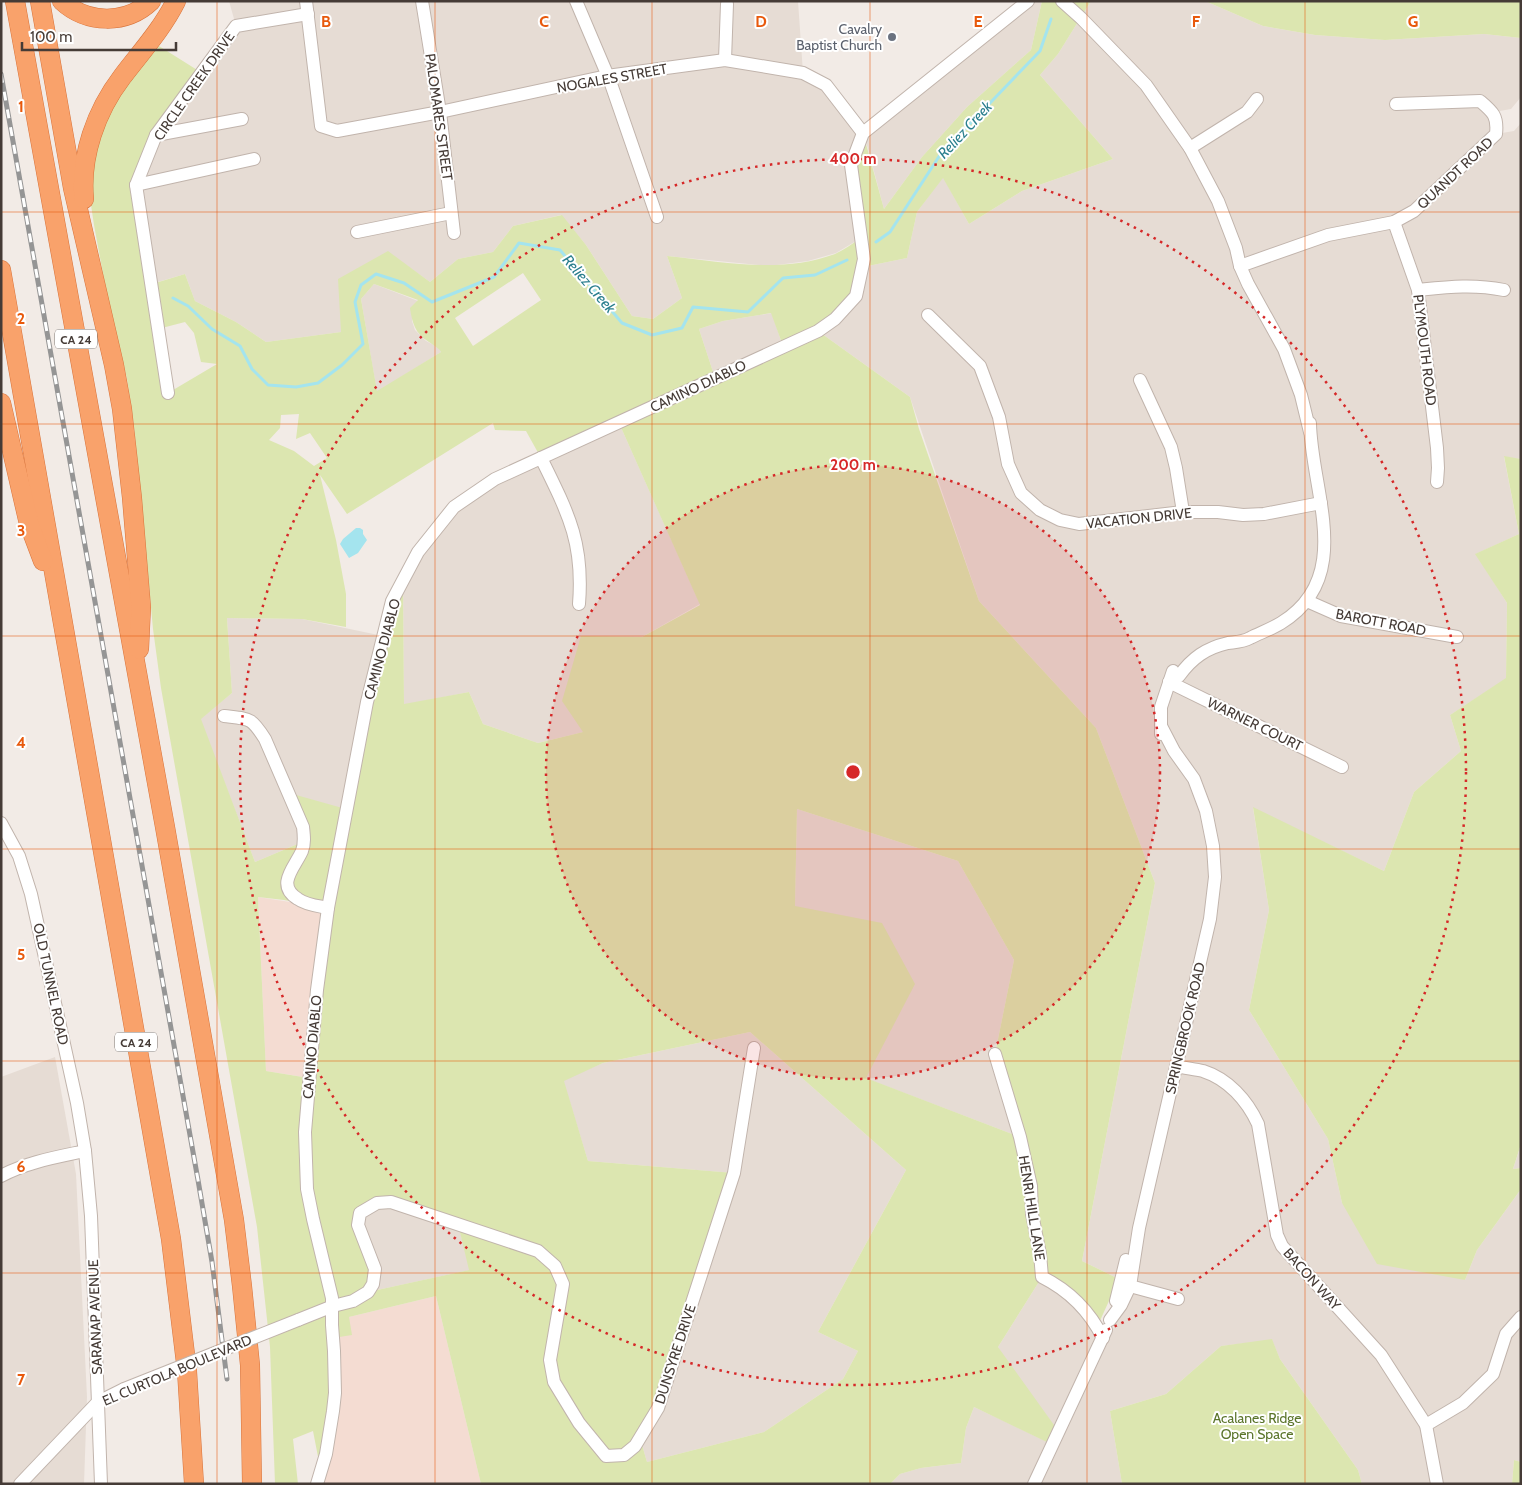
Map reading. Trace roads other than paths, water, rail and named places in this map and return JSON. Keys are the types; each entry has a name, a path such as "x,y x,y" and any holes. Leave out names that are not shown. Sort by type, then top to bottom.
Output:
{"highway":[{"name":"CA 24","path":"15,1 165,827 234,1220 250,1366 252,1484"},
{"path":"40,1 73,188 114,365 125,432 142,607 137,678"},
{"path":"62,1 82,15 98,19 114,19 131,15 151,1"},
{"path":"90,263 84,171 93,132 109,97 121,78 157,32 176,1"},
{"name":"CA 24","path":"1,270 32,438 58,602 171,1240 186,1362 194,1484"},
{"path":"1,403 29,524 58,602"}],"street":[{"name":"PALOMARES STREET","path":"422,1 440,112 454,233"},
{"path":"576,1 607,76 657,217"},
{"path":"863,133 1028,1"},
{"path":"1062,1 1082,18 1146,85 1190,148 1218,201 1248,284 1284,349 1292,357 1306,392 1325,538 1324,560 1317,581 1307,601"},
{"path":"725,60 727,4"},
{"name":"NOGALES STREET","path":"307,8 321,126 337,131 440,112 607,76 725,60 803,73 826,85 863,133"},
{"name":"CIRCLE CREEK DRIVE","path":"136,185 156,135 236,26 307,8"},
{"path":"1190,148 1247,112 1256,99"},
{"name":"QUANDT ROAD","path":"1240,266 1328,235 1394,222 1414,211 1426,201 1496,134 1497,127 1494,112 1480,101 1396,104"},
{"path":"156,135 242,120"},
{"name":"CAMINO DIABLO","path":"317,1484 329,1436 335,1392 333,1306 331,1288 312,1219 308,1189 305,1132 318,990 328,908 367,702 392,601 418,552 454,507 495,478 818,331 835,318 856,296 864,259 851,165 863,133"},
{"path":"168,393 136,185 254,159"},
{"path":"357,232 451,213"},
{"name":"PLYMOUTH ROAD","path":"1394,222 1418,290 1437,448 1437,482"},
{"path":"1418,290 1484,286 1504,290"},
{"name":"VACATION DRIVE","path":"928,315 980,366 999,417 1008,464 1021,493 1040,510 1060,520 1079,524 1183,512 1218,512 1243,515 1264,514 1320,503"},
{"path":"1140,380 1170,447 1176,468 1183,512"},
{"path":"541,458 566,509 575,534 581,583 579,604"},
{"name":"SPRINGBROOK ROAD","path":"1110,1320 1121,1305 1130,1286 1139,1228 1210,919 1215,877 1213,846 1206,811 1194,779 1174,751 1161,726 1161,707 1174,670 1182,658 1195,648 1225,636 1260,633 1281,623 1307,601"},
{"name":"BAROTT ROAD","path":"1307,601 1341,616 1457,637"},
{"name":"WARNER COURT","path":"1170,680 1342,767"},
{"path":"224,716 249,719 259,729 303,828 305,840 287,880 289,890 296,899 302,902 328,908"},
{"name":"OLD TUNNEL ROAD","path":"1,823 19,856 31,894 77,1103 85,1151"},
{"name":"DUNSYRE DRIVE","path":"333,1306 353,1300 368,1292 374,1284 375,1269 358,1225 360,1213 377,1203 391,1202 538,1251 555,1266 563,1284 550,1360 554,1382 579,1423 606,1456 624,1455 635,1446 658,1408 734,1173 754,1048"},
{"name":"HENRI HILL LANE","path":"995,1054 1020,1137 1031,1186 1032,1214 1040,1254 1042,1277 1057,1285 1093,1318 1103,1338"},
{"name":"BACON WAY","path":"1176,1066 1203,1071 1227,1084 1252,1110 1258,1124 1278,1235 1282,1246 1381,1355 1426,1425 1437,1484"},
{"path":"1,1176 36,1162 85,1151"},
{"name":"SARANAP AVENUE","path":"85,1151 91,1216 101,1484"},
{"name":"SPRINGBROOK ROAD","path":"1034,1484 1103,1338 1119,1292 1131,1239 1139,1228"},
{"path":"1130,1286 1178,1299"},
{"name":"EL CURTOLA BOULEVARD","path":"20,1484 98,1402 124,1389 333,1306"},
{"path":"1426,1425 1463,1403 1493,1374 1506,1334 1521,1317"}],"water":[{"path":"356,528 363,530 367,540 358,553 349,558 340,544"}],"waterway":[{"name":"Reliez Creek","path":"876,242 890,232 940,155 1040,51 1051,19"},
{"name":"Reliez Creek","path":"173,298 188,306 212,329 240,346 252,369 268,385 296,387 318,383 342,365 363,344 355,302 361,285 376,274 404,283 432,302 494,277 519,243 560,250 622,323 652,335 682,328 693,307 748,312 783,278 815,275 847,260"}],"railway":[{"path":"1,74 198,1180 212,1262 227,1379"}],"place":[{"name":"Cavalry Baptist Church","path":"892,37"}],"park label":[{"name":"Acalanes Ridge Open Space","path":"1257,1426"}]}
